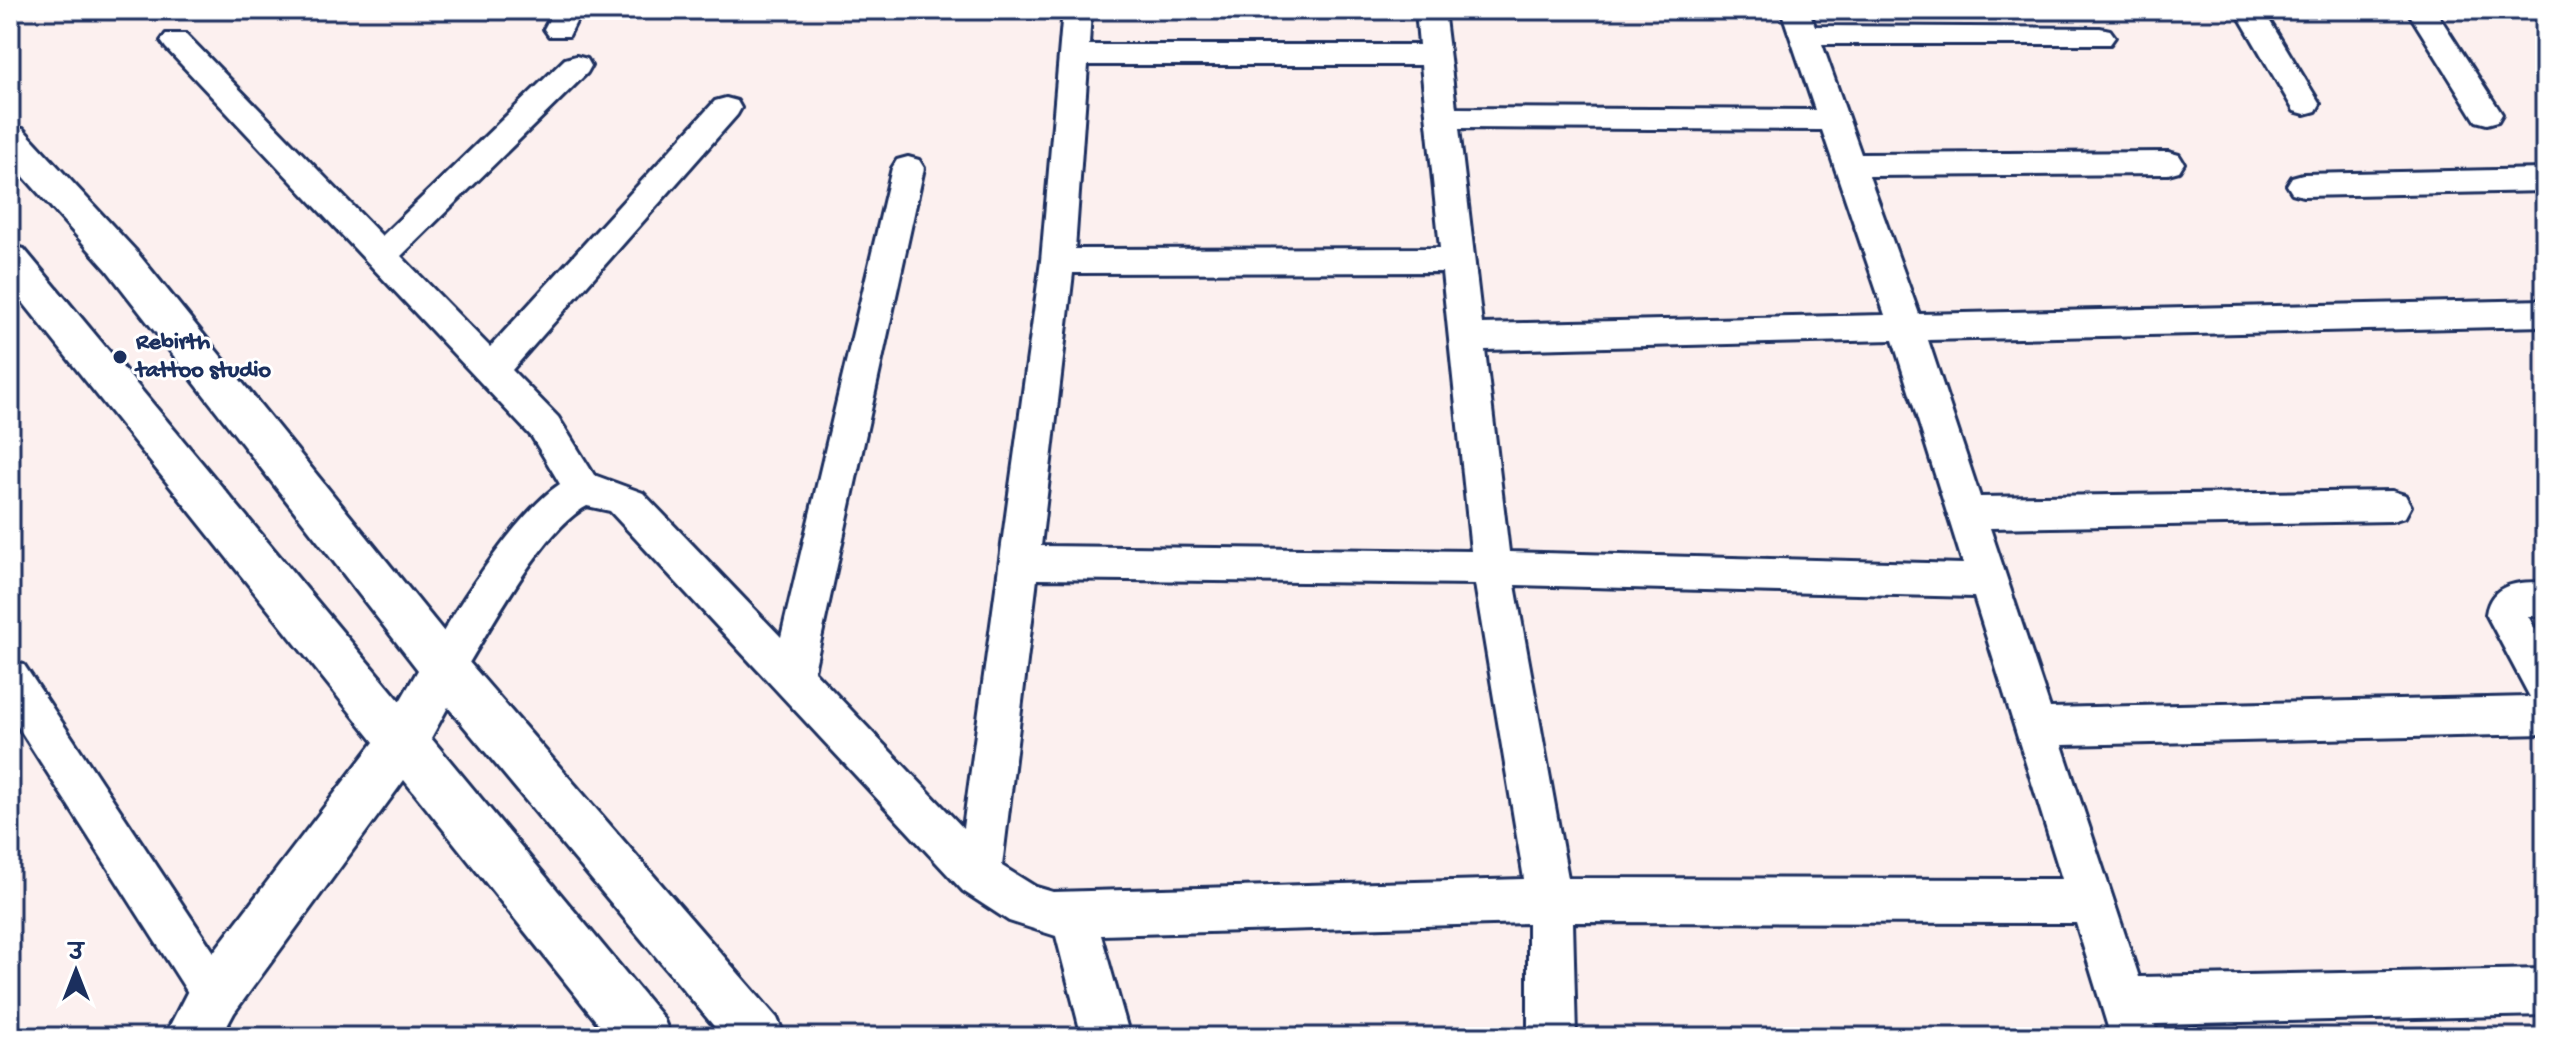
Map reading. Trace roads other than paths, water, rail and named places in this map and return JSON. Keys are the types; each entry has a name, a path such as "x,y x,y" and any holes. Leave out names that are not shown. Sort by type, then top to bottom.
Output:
{"street":[{"path":"979,876 1058,261 1077,10"},
{"path":"1430,10 1492,568 1550,900 1552,1037"},
{"path":"2249,10 2305,104"},
{"path":"2421,10 2487,114"},
{"path":"2100,37 1799,22 1906,326 2129,1019 2545,992"},
{"path":"176,41 545,427 584,491"},
{"path":"1073,55 1435,55"},
{"path":"381,256 576,66"},
{"path":"491,370 726,108"},
{"path":"1442,118 1833,120"},
{"path":"10,138 121,260 444,668 758,1037"},
{"path":"1850,165 2168,163"},
{"path":"792,677 908,168"},
{"path":"2303,185 2545,180"},
{"path":"10,259 644,1037"},
{"path":"1058,261 1458,260"},
{"path":"1468,337 2545,313"},
{"path":"191,1037 215,994 404,740 444,668 547,515 584,491 618,496 630,504 979,876 1025,905 1053,914 1550,900 2092,901"},
{"path":"1966,513 2392,506"},
{"path":"1020,562 1492,568 1988,581"},
{"path":"2545,599 2516,599 2507,606 2506,614 2545,684"},
{"path":"10,678 215,994"},
{"path":"2035,727 2545,715"},
{"path":"1072,913 1106,1037"}],"place":[{"name":"Rebirth tattoo studio","path":"120,357"}]}
